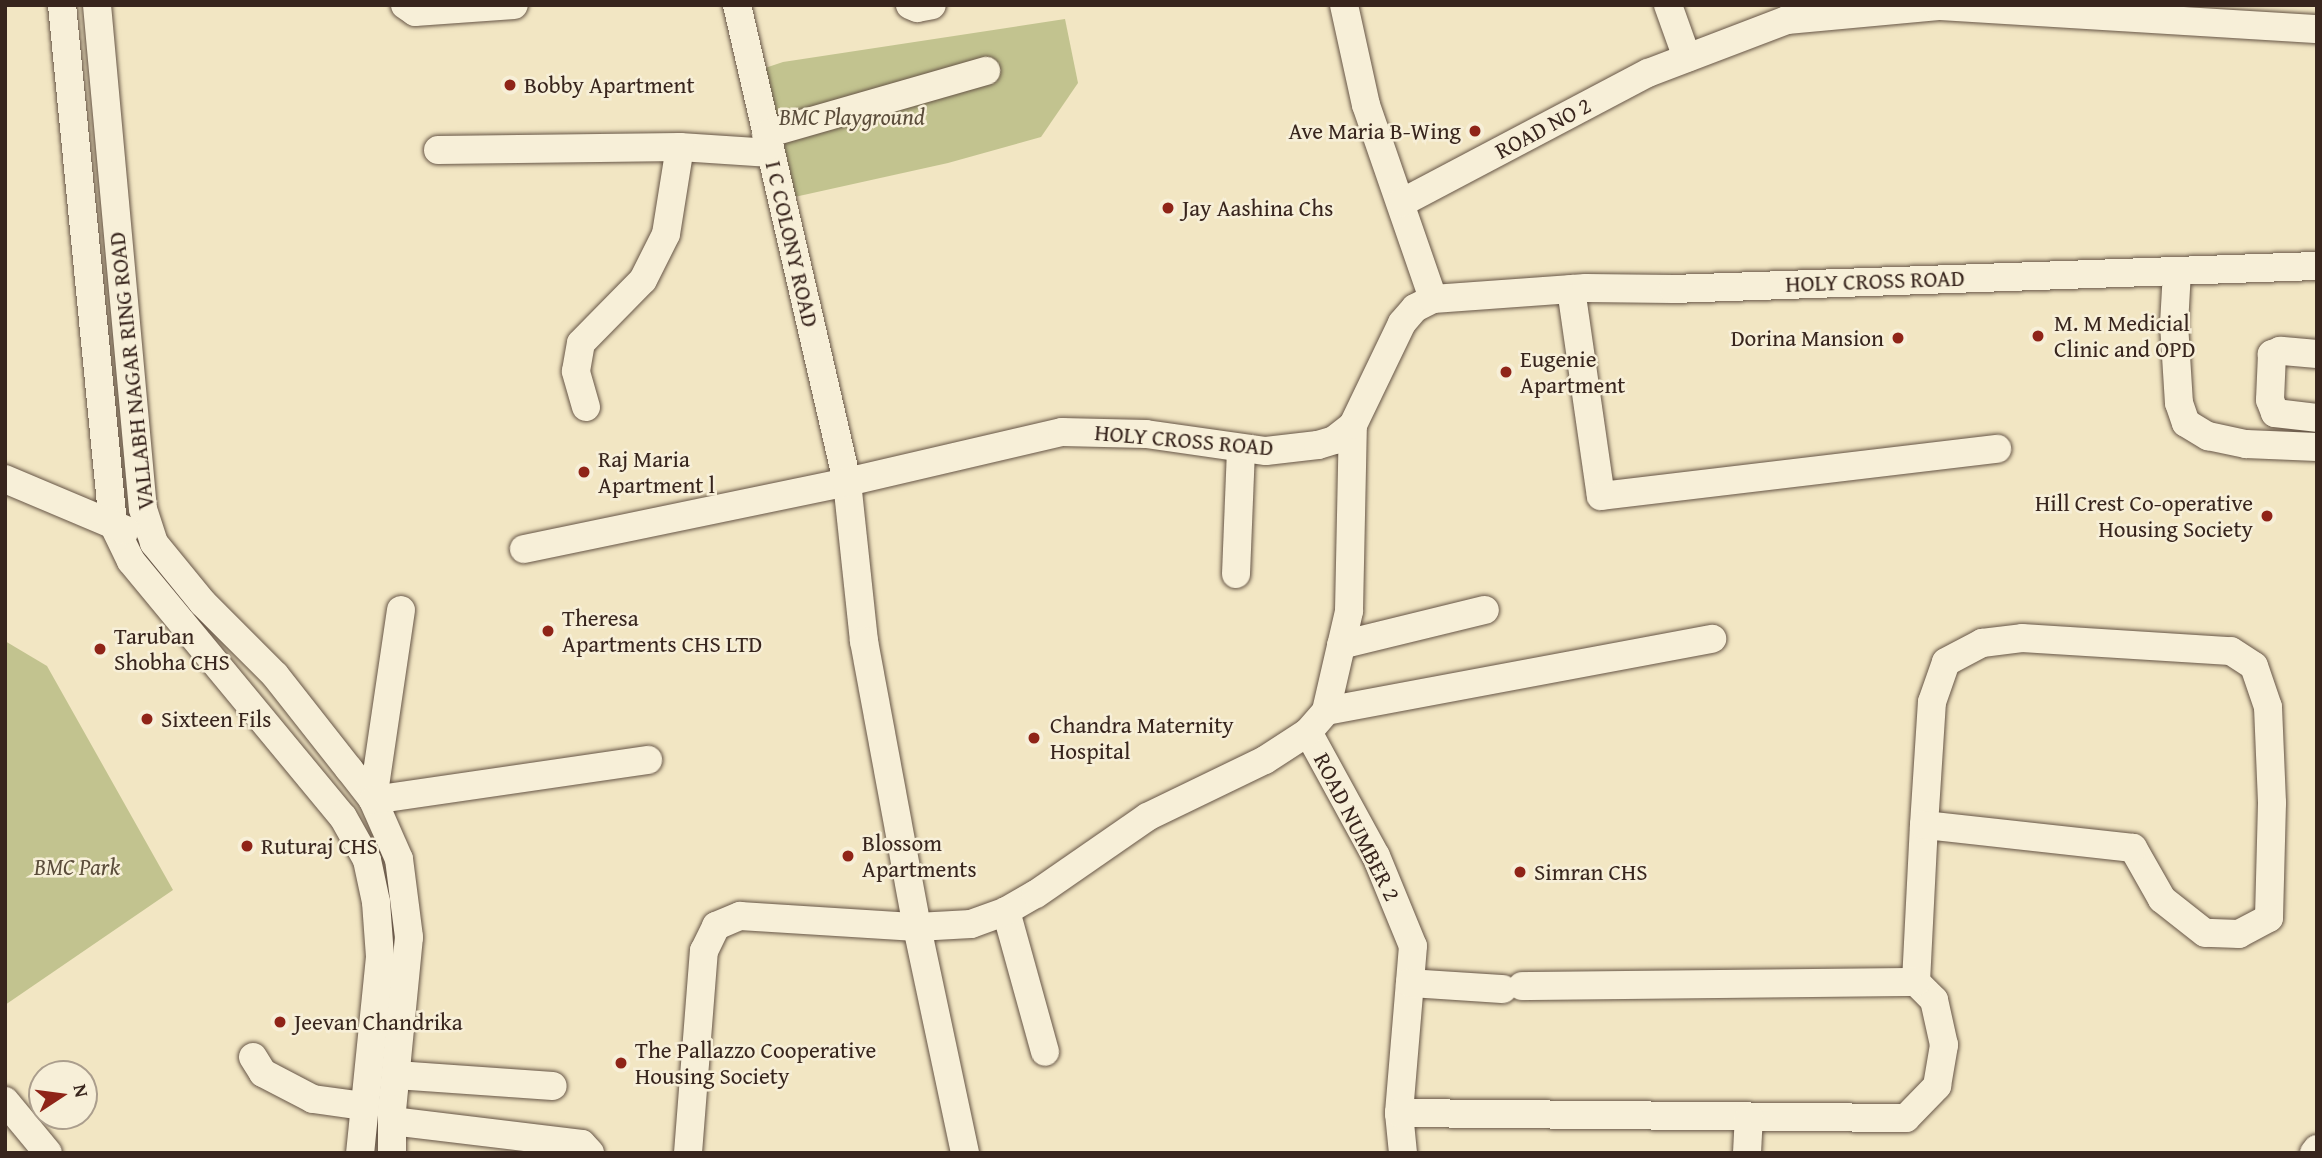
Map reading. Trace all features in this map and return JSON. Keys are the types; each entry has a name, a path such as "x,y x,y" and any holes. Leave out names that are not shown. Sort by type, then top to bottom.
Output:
{"street":[{"path":"62,5 113,524 131,561 343,817 367,860 376,902 380,957 360,1153"},
{"name":"VALLABH NAGAR RING ROAD","path":"97,5 143,509 154,543 203,603 275,675 373,800 399,859 409,937 392,1121 392,1153"},
{"path":"405,5 415,12 514,5"},
{"name":"I C COLONY ROAD","path":"737,5 847,482 864,641 917,927 965,1153"},
{"path":"910,5 917,8 932,5"},
{"path":"1317,721 1349,611 1353,425 1402,323 1415,308 1433,299 1366,105 1344,5"},
{"path":"1668,5 1687,58"},
{"name":"ROAD NO 2","path":"1401,203 1648,73 1787,20 1863,9 1938,6 2086,10 2317,29"},
{"path":"438,150 680,147 768,143 986,71"},
{"path":"586,407 576,371 581,344 643,280 666,234 680,147"},
{"name":"HOLY CROSS ROAD","path":"1433,299 1571,289 1673,289 2317,266"},
{"path":"2177,271 2174,324 2179,403 2186,423 2208,436 2246,444 2317,447"},
{"path":"1571,289 1601,496 1997,449"},
{"path":"2317,354 2280,351 2273,354 2270,400 2275,413 2317,418"},
{"name":"HOLY CROSS ROAD","path":"524,549 847,482 1062,432 1146,434 1266,451 1318,445 1334,440 1353,425"},
{"path":"1236,574 1241,449"},
{"path":"5,479 154,543"},
{"path":"401,610 373,800 648,760"},
{"path":"1341,645 1485,610"},
{"path":"1916,982 1924,825 1932,702 1946,662 1982,643 2022,638 2231,652 2254,666 2268,707 2272,803 2269,918 2239,934 2205,933 2162,899 2133,848 1924,825"},
{"path":"688,1153 704,951 716,926 740,916 917,927 971,924 1006,911 1035,894 1147,817 1265,761 1317,721 1712,639"},
{"name":"ROAD NUMBER 2","path":"1317,721 1413,946 1399,1113 1403,1153"},
{"path":"1006,911 1045,1052"},
{"path":"1399,1113 1906,1118 1937,1086 1944,1045 1934,1000 1916,982 1513,987 1410,983"},
{"path":"369,1053 397,1066 553,1086"},
{"path":"253,1057 263,1073 313,1099 363,1106"},
{"path":"5,1101 48,1153"},
{"path":"1748,1153 1749,1117"},
{"path":"392,1121 582,1144 590,1153"}],"green space":[{"name":"BMC Playground","path":"1065,19 1078,83 1041,137 948,163 790,198 765,68 783,62"},
{"name":"BMC Park","path":"5,641 47,666 173,890 5,1005"}],"place":[{"name":"Bobby Apartment","path":"510,85"},
{"name":"Ave Maria B-Wing","path":"1475,131"},
{"name":"Jay Aashina Chs","path":"1168,208"},
{"name":"M. M Medicial Clinic and OPD","path":"2038,336"},
{"name":"Dorina Mansion","path":"1898,338"},
{"name":"Eugenie Apartment","path":"1506,372"},
{"name":"Raj Maria Apartment l","path":"584,472"},
{"name":"Hill Crest Co-operative Housing Society","path":"2267,516"},
{"name":"Theresa Apartments CHS LTD","path":"548,631"},
{"name":"Taruban Shobha CHS","path":"100,649"},
{"name":"Sixteen Fils","path":"147,719"},
{"name":"Chandra Maternity Hospital","path":"1034,738"},
{"name":"Ruturaj CHS","path":"247,846"},
{"name":"Blossom Apartments","path":"848,856"},
{"name":"Simran CHS","path":"1520,872"},
{"name":"Jeevan Chandrika","path":"280,1022"},
{"name":"The Pallazzo Cooperative Housing Society","path":"621,1063"}]}
